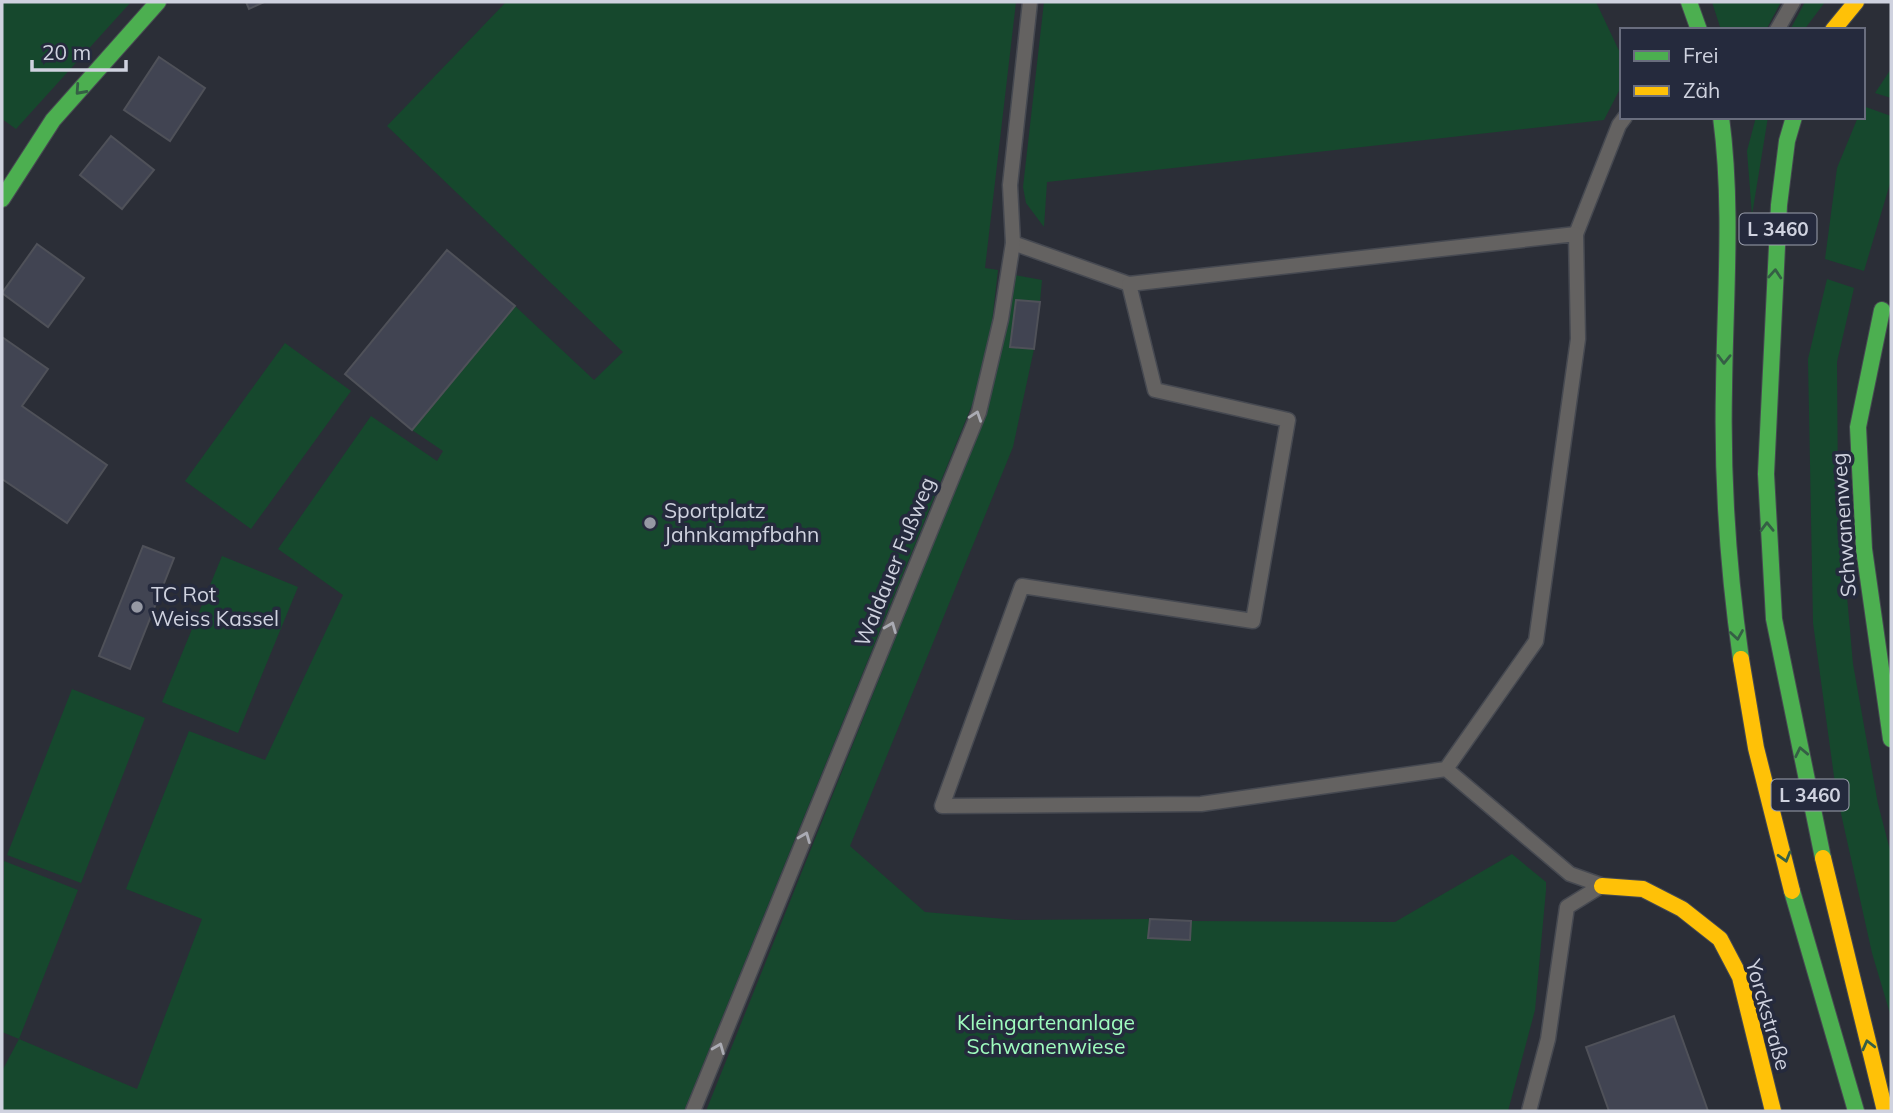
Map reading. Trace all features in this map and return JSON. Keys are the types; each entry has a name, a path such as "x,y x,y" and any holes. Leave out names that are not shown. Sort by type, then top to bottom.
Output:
{"main road":[{"path":"2,199 18,168 52,121 158,2"},
{"path":"1689,2 1698,28"},
{"path":"1835,28 1856,2"},
{"name":"L 3460","path":"1721,119 1727,157 1730,228 1724,361 1724,474 1736,624 1762,779 1856,1111"},
{"name":"L 3460","path":"1793,119 1787,141 1779,205 1770,342 1766,474 1774,619 1833,907 1885,1111"},
{"name":"Schwanenweg","path":"1887,310 1858,427 1864,549 1884,649 1891,739"},
{"name":"Yorckstraße","path":"1602,886 1643,889 1682,909 1720,939 1740,977 1773,1111"}],"lane":[{"name":"Waldauer Fußweg","path":"693,1111 979,412 1001,319 1013,243 1010,185 1030,2"},
{"path":"1778,28 1793,2"},
{"path":"1129,284 1156,390 1288,419 1253,621 1023,586 942,806 1201,804 1446,769 1536,641 1578,339 1576,234 1624,119"},
{"path":"1727,157 1738,119"},
{"path":"1013,243 1129,284 1576,234"},
{"path":"1446,769 1570,874 1602,886"},
{"path":"1529,1111 1548,1039 1567,907 1602,886"}],"green space":[{"path":"2,2 131,2 16,129 2,119"},
{"name":"Sportplatz Jahnkampfbahn","path":"506,2 1016,2 985,268 998,270 992,322 974,400 684,1111 2,1111 2,1071 19,1039 137,1089 202,919 126,889 189,731 265,760 343,595 278,549 371,416 437,461 443,451 412,430 515,306 594,380 623,352 387,126"},
{"path":"1044,2 1596,2 1620,53 1620,89 1604,120 1047,182 1044,227 1026,203 1023,187"},
{"path":"1712,2 1781,2 1767,28 1720,28"},
{"path":"1805,2 1825,2 1806,28 1791,28"},
{"path":"1891,69 1891,98 1875,93"},
{"path":"1865,107 1891,116 1891,180 1864,271 1825,259 1837,168 1857,119 1865,119"},
{"path":"1755,119 1768,119 1752,215 1747,151"},
{"name":"Kleingartenanlage Schwanenwiese","path":"1015,275 1042,280 1040,302 1016,300 1010,347 1034,349 1013,447 850,846 925,912 1016,920 1150,919 1148,938 1190,940 1191,921 1395,922 1512,854 1546,882 1546,890 1535,1010 1508,1111 706,1111 980,427 1008,317"},
{"path":"1827,279 1854,288 1837,362 1838,495 1853,664 1878,804 1891,854 1891,1017 1872,953 1836,791 1813,623 1808,359"},
{"path":"285,343 351,391 251,529 185,481"},
{"path":"222,556 298,587 238,733 162,702"},
{"path":"72,689 145,718 81,883 7,855"},
{"path":"4,861 78,890 19,1039 2,1032"}],"building":[{"path":"246,2 264,2 249,9"},
{"path":"159,57 205,88 170,141 124,110"},
{"path":"111,136 154,170 122,209 80,175"},
{"path":"37,244 84,278 48,327 2,293"},
{"path":"447,250 515,306 412,430 345,374"},
{"path":"1016,300 1040,302 1034,349 1010,347"},
{"path":"2,337 48,369 22,406 107,465 67,523 2,479"},
{"name":"TC Rot Weiss Kassel","path":"143,546 174,558 130,669 99,656"},
{"path":"1150,919 1191,921 1190,940 1148,938"},
{"path":"1674,1016 1708,1111 1609,1111 1586,1047"}],"traffic: fast":[{"path":"2,199 53,120 158,2"},
{"path":"1689,2 1698,28"},
{"path":"1721,119 1727,185 1725,490 1729,558 1741,659"},
{"path":"1793,119 1787,141 1779,205 1766,474 1774,619 1823,858"},
{"path":"1882,310 1858,427 1864,549 1891,739"},
{"path":"1792,891 1856,1111"}],"traffic: slow":[{"path":"1835,28 1856,2"},
{"path":"1741,659 1756,748 1792,891"},
{"path":"1823,858 1885,1111"},
{"path":"1602,886 1643,889 1682,909 1720,939 1740,977 1773,1111"}],"place":[{"name":"Sportplatz Jahnkampfbahn","path":"650,523"},
{"name":"TC Rot Weiss Kassel","path":"137,607"}]}
